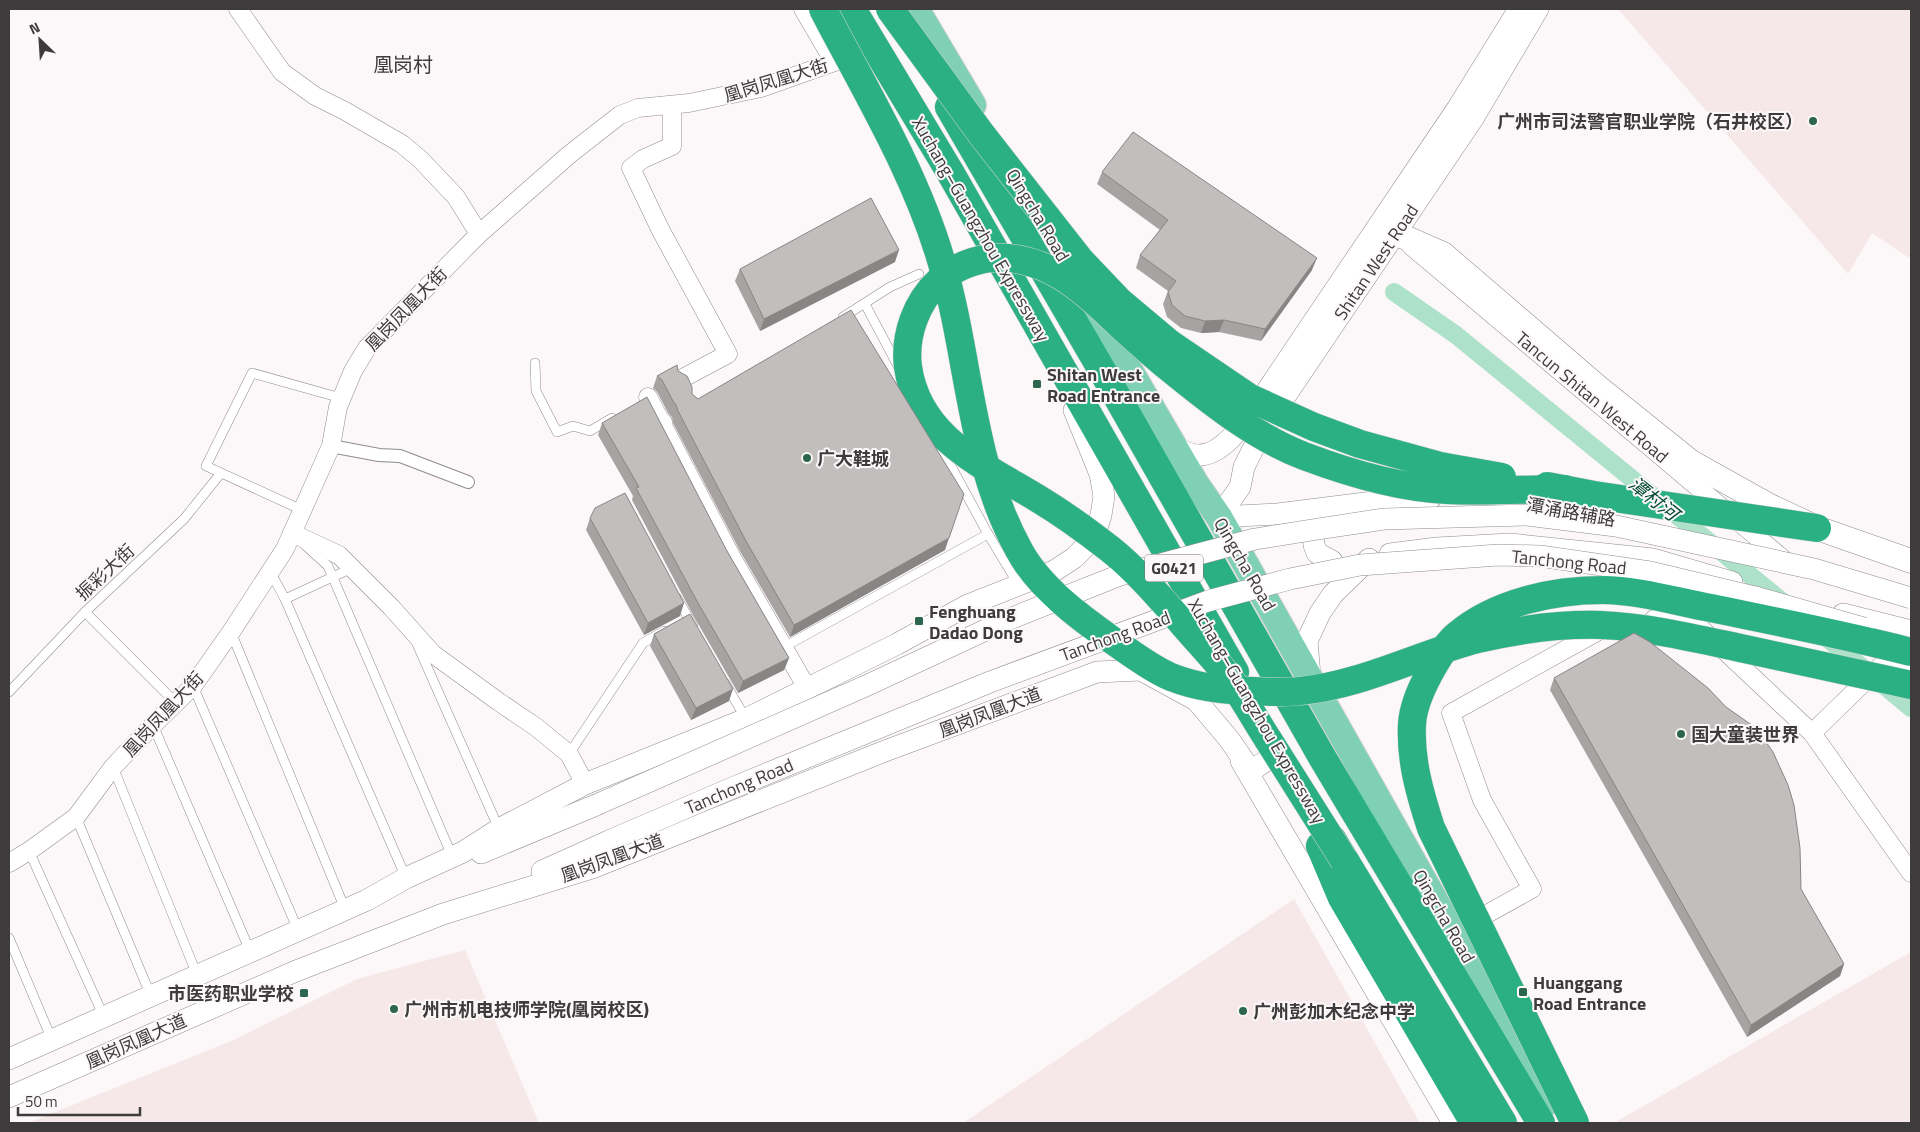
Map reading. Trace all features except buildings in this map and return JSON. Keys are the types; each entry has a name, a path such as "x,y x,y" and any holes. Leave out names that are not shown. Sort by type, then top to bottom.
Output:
{"highway":[{"path":"823,9 912,182 940,256 952,297 976,426 992,492 1015,543 1030,568 1047,587 1102,634 1140,659 1168,676 1199,686 1233,691 1301,691 1348,681 1474,640 1510,632 1600,625 1674,634 1911,685"},
{"name":"Xuchang–Guangzhou Expressway","path":"852,9 950,172 1185,587 1344,860 1503,1123"},
{"path":"890,9 982,135 1080,260 1119,301 1169,343 1250,398 1314,427 1360,444 1440,466 1566,489 1817,528"},
{"name":"Xuchang–Guangzhou Expressway","path":"890,9 1083,338 1322,757 1541,1123"},
{"path":"1344,860 1229,678 1146,583 1111,550 1047,504 948,442 931,424 920,406 910,380 907,359 908,338 921,302 949,272 964,264 1006,257 1034,263 1066,277 1163,362 1211,400 1265,437 1303,455 1356,472 1420,487 1445,490 1566,489"},
{"path":"1575,1123 1431,828 1418,786 1412,722 1421,688 1433,666 1456,636 1504,607 1537,598 1604,590 1648,596 1837,633 1900,655"},
{"path":"1314,831 1342,898 1416,1021 1474,1123"}],"main road":[{"path":"842,9 868,50 1010,293 1193,624 1270,758 1488,1123"},
{"name":"Qingcha Road","path":"916,9 1176,448 1219,517 1453,933 1565,1123"},
{"path":"1388,228 1443,254 1599,388 1691,462 1768,506 1817,528 1911,561"}],"street":[{"path":"238,9 282,72 315,96 345,110 402,144 415,154 456,197 479,234"},
{"path":"803,9 834,62"},
{"name":"Shitan West Road","path":"1219,517 1240,487 1244,467 1263,429 1388,228 1457,109 1519,9"},
{"name":"Shitan West Road","path":"1176,448 1198,456 1211,453 1230,439 1388,228 1474,117 1538,9"},
{"name":"凰岗凤凰大街","path":"9,863 30,851 76,817 113,767 194,686 232,632 285,549 331,446 341,398 353,371 367,348 479,234 570,154 620,115 638,108 690,103 761,88 868,50"},
{"path":"672,105 672,146 643,159 631,168 660,229 728,354 683,378"},
{"name":"Tancun Shitan West Road","path":"1388,228 1801,574"},
{"path":"644,399 663,423 732,558 807,688"},
{"name":"凰岗凤凰大道","path":"9,1058 367,900 406,878 464,852 499,829 585,784 746,719 896,644 968,605 1054,571 1074,558 1094,538 1104,496 1100,474 1072,405"},
{"path":"331,446 379,455 400,456 468,482"},
{"name":"潭涌路辅路","path":"1219,517 1278,514 1404,498 1536,503 1611,518 1801,574 1911,609"},
{"path":"1332,561 1317,552 1313,535 1316,524 1326,515 1342,506"},
{"path":"367,900 596,805 870,684 1007,620 1120,575 1255,539 1384,519 1527,515 1616,526 1795,565 1911,598"},
{"path":"292,533 339,555 433,654 499,702 536,726 568,754 585,784"},
{"name":"潭涌路辅路","path":"1256,582 1332,561 1437,548 1510,544 1653,559 1907,634"},
{"name":"Tanchong Road","path":"443,914 732,788 990,682 1208,602 1281,582 1360,566 1498,555 1540,556 1650,572 1907,634"},
{"path":"1310,678 1307,640 1320,613 1333,594 1372,556"},
{"path":"1453,933 1532,889 1482,800 1451,713 1626,616 1694,622 1812,733 1911,873"},
{"path":"1193,624 1224,732 1453,1123"},
{"path":"1812,733 1900,655 1907,634"},
{"path":"1900,655 1911,673"},
{"name":"凰岗凤凰大道","path":"9,1096 296,971 443,914 592,868 885,751 1097,672 1140,670 1196,700 1224,732 1251,771 1270,758"}],"lane":[{"path":"830,324 890,287 919,274"},
{"path":"865,304 988,534 1019,584"},
{"path":"535,363 536,391 557,432 573,426 590,431 623,412"},
{"path":"302,510 206,466 252,373 341,398"},
{"name":"振彩大街","path":"9,692 86,612 184,519 222,473"},
{"path":"292,533 328,566 452,856"},
{"path":"784,647 988,534"},
{"path":"285,599 352,568"},
{"path":"270,571 285,599 406,878"},
{"path":"674,592 681,622 698,635"},
{"path":"86,612 176,703"},
{"path":"568,754 643,643 681,622"},
{"path":"411,629 499,829"},
{"path":"232,632 345,910"},
{"path":"722,677 746,719"},
{"path":"194,686 298,930"},
{"path":"153,725 250,952"},
{"path":"113,767 198,975"},
{"path":"76,817 151,996"},
{"path":"30,851 104,1017"},
{"path":"9,938 52,1040"}],"shaded area":[{"name":"广州市司法警官职业学院（石井校区）","path":"1618,9 1911,9 1911,259 1872,233 1848,274"},
{"name":"广州彭加木纪念中学","path":"1294,899 1420,1123 963,1123"},
{"name":"广州市机电技师学院(凰岗校区)","path":"465,950 539,1123 28,1123 236,1039 357,979"},
{"path":"1911,952 1911,1123 1614,1123"}],"waterway":[{"name":"潭村河","path":"1394,292 1456,335 1784,603"},
{"name":"潭村河","path":"1822,634 1911,708"}],"place":[{"name":"广州市司法警官职业学院（石井校区）","path":"1813,121"},
{"name":"Shitan West Road Entrance","path":"1037,384"},
{"name":"广大鞋城","path":"807,458"},
{"name":"Fenghuang Dadao Dong","path":"919,621"},
{"name":"国大童装世界","path":"1681,734"},
{"name":"Huanggang Road Entrance","path":"1523,992"},
{"name":"市医药职业学校","path":"304,993"},
{"name":"广州市机电技师学院(凰岗校区)","path":"394,1009"},
{"name":"广州彭加木纪念中学","path":"1243,1011"}],"district":[{"name":"凰岗村","path":"403,64"}]}
